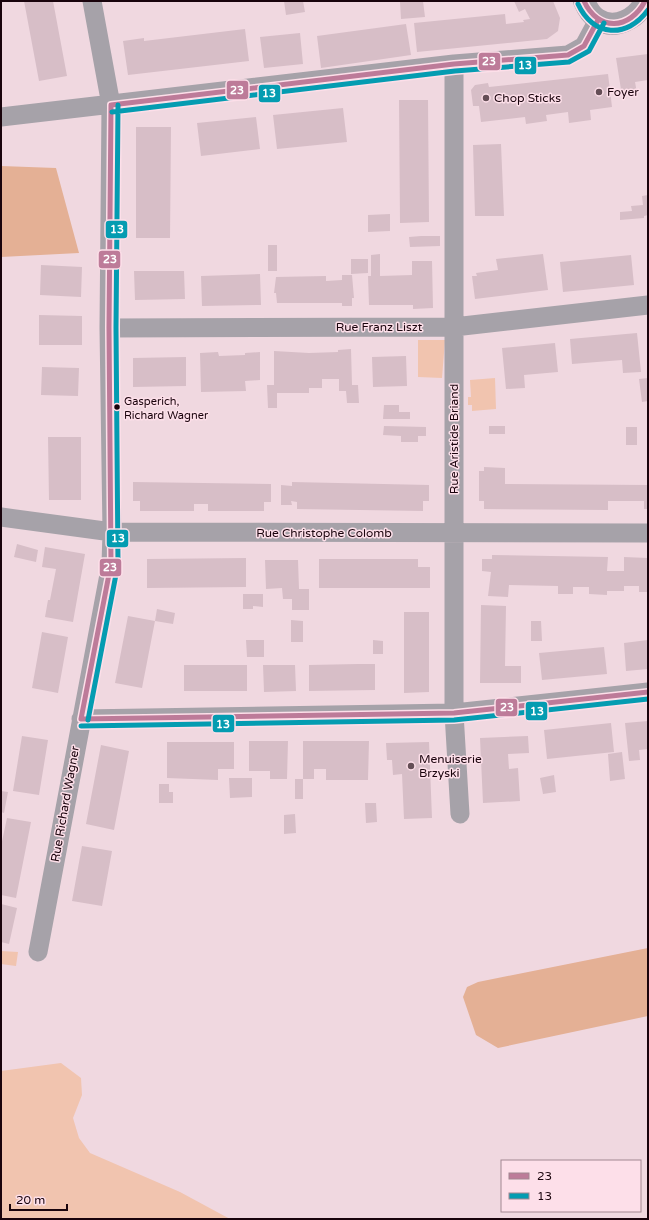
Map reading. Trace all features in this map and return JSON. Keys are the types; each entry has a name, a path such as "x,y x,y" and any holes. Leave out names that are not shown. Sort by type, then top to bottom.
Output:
{"street":[{"name":"Rue Richard Wagner","path":"38,952 80,719 110,564 112,532 109,328 111,105 92,1"},
{"path":"584,1 589,10 598,20 617,23 626,21 645,8"},
{"path":"1,117 454,64 568,55 584,46 598,20"},
{"name":"Rue Aristide Briand","path":"454,64 454,713 460,814"},
{"name":"Rue Franz Liszt","path":"109,328 454,327 648,305"},
{"name":"Rue Christophe Colomb","path":"1,517 112,532 648,533"},
{"path":"80,719 454,713 648,692"}],"shaded area":[{"path":"1,166 56,168 79,253 1,257"},
{"path":"418,340 445,340 442,378 418,377"},
{"path":"495,378 496,409 472,411 472,405 468,405 468,397 471,397 470,380"},
{"path":"648,948 648,1016 498,1048 476,1035 463,997 467,987 478,982"},
{"path":"1,951 18,952 16,966 1,964"},
{"path":"61,1063 81,1078 82,1095 73,1118 79,1138 90,1153 180,1192 230,1219 1,1219 1,1071"}],"building":[{"path":"24,1 53,1 67,76 39,81"},
{"path":"284,1 303,1 305,12 286,15"},
{"path":"423,1 425,17 401,19 400,2"},
{"path":"514,1 553,1 560,18 558,31 547,39 417,52 414,23 505,14 506,24 524,22 523,20 530,19 525,9 519,12"},
{"path":"406,24 411,55 321,68 317,36"},
{"path":"245,29 249,61 128,75 123,41 144,38 144,41"},
{"path":"300,33 303,64 264,68 260,37"},
{"path":"648,54 648,80 635,82 637,93 622,96 616,58"},
{"path":"608,74 612,107 590,110 591,120 569,123 568,112 546,115 547,121 526,124 525,117 481,122 479,106 473,106 471,90 475,85 488,83 489,87"},
{"path":"399,100 428,100 429,222 400,223"},
{"path":"343,108 347,142 277,149 273,115"},
{"path":"256,117 260,149 201,156 197,123"},
{"path":"136,127 171,127 170,238 136,238"},
{"path":"501,144 504,216 475,216 473,145"},
{"path":"648,195 648,215 644,216 644,218 620,220 620,212 632,211 631,206 643,205 642,196"},
{"path":"390,214 390,231 368,232 368,215"},
{"path":"440,236 440,246 410,247 409,237"},
{"path":"268,245 277,245 277,271 268,271"},
{"path":"380,254 380,276 412,275 412,261 432,261 433,308 413,309 413,305 369,305 368,276 371,276 371,255"},
{"path":"543,254 548,290 475,299 472,276 477,276 476,273 498,270 496,259"},
{"path":"631,255 634,285 563,292 560,262"},
{"path":"351,259 368,259 368,273 351,274"},
{"path":"41,265 82,267 81,297 40,295"},
{"path":"134,271 184,271 185,299 135,300"},
{"path":"260,274 261,305 202,306 201,276"},
{"path":"342,275 352,275 354,298 352,298 352,306 342,306 342,303 277,303 276,293 274,293 276,277 326,276 326,281 342,280"},
{"path":"39,315 82,316 82,345 39,345"},
{"path":"637,333 641,372 623,373 622,360 572,364 570,339"},
{"path":"555,343 558,372 524,375 525,388 506,389 502,348"},
{"path":"351,349 352,385 358,385 359,403 347,403 346,391 339,391 339,379 322,379 322,388 309,388 309,393 277,393 277,408 268,408 267,385 274,385 274,351 309,353 338,352 338,350"},
{"path":"218,352 219,356 245,355 245,353 260,352 260,380 245,381 246,391 201,392 200,353"},
{"path":"406,356 407,386 373,387 372,357"},
{"path":"186,357 186,386 133,387 133,358"},
{"path":"42,367 79,368 78,396 41,395"},
{"path":"648,378 648,401 642,402 639,379"},
{"path":"384,405 399,405 399,412 410,412 410,419 383,419"},
{"path":"384,426 426,427 426,436 418,436 418,442 401,442 401,436 383,435"},
{"path":"489,426 505,426 505,434 489,434"},
{"path":"626,427 637,427 637,445 626,445"},
{"path":"48,437 81,437 81,500 49,500"},
{"path":"484,467 505,468 505,484 648,485 648,509 644,509 644,501 608,501 608,510 484,509 484,501 479,501 479,471 484,471"},
{"path":"133,482 271,484 271,502 264,502 264,511 208,511 208,504 194,504 194,511 140,511 140,501 133,501"},
{"path":"292,482 429,485 429,501 423,501 423,511 297,509 297,502 291,501 292,505 281,505 281,485 292,486"},
{"path":"17,544 38,550 36,562 14,557"},
{"path":"45,547 85,554 73,622 45,617 56,569 42,567"},
{"path":"492,555 608,557 607,571 624,571 624,557 648,558 648,592 639,592 639,586 624,586 624,591 607,591 607,595 589,594 589,587 573,587 573,594 558,594 558,586 509,585 508,597 488,596 491,572 482,571 482,559 492,559"},
{"path":"246,558 246,587 147,588 147,559"},
{"path":"319,559 418,559 418,567 430,567 430,588 319,588"},
{"path":"265,560 298,560 299,589 309,589 309,610 292,610 292,599 283,599 282,588 266,589"},
{"path":"243,594 263,594 263,607 253,606 253,609 243,609"},
{"path":"481,605 506,606 505,666 521,666 521,683 480,683"},
{"path":"157,609 175,613 173,624 155,621"},
{"path":"404,612 429,612 429,692 404,693"},
{"path":"128,616 155,621 142,688 115,683"},
{"path":"291,620 303,621 303,642 291,642"},
{"path":"531,621 541,621 542,641 531,641"},
{"path":"42,632 68,637 58,693 32,688"},
{"path":"246,640 264,640 264,657 247,657"},
{"path":"373,640 383,641 383,654 373,654"},
{"path":"648,640 648,669 626,671 624,643"},
{"path":"604,647 607,674 542,680 539,653"},
{"path":"375,664 375,690 309,691 309,665"},
{"path":"184,665 247,665 247,691 184,691"},
{"path":"263,665 295,665 296,691 264,692"},
{"path":"648,721 648,749 639,750 640,760 629,761 625,723"},
{"path":"611,723 614,752 547,759 544,730"},
{"path":"22,736 48,740 39,795 13,791"},
{"path":"528,736 529,753 508,754 509,769 518,768 520,801 483,803 480,738"},
{"path":"249,741 288,741 287,779 270,779 270,771 249,771"},
{"path":"303,741 369,741 368,780 326,780 326,769 314,769 314,779 303,779"},
{"path":"167,742 234,742 234,769 218,769 218,780 167,778"},
{"path":"429,742 432,818 404,819 402,774 393,775 392,760 387,760 386,743"},
{"path":"101,745 129,751 114,830 86,824"},
{"path":"622,752 625,779 610,781 608,754"},
{"path":"554,775 556,792 543,794 540,778"},
{"path":"229,778 252,778 252,797 230,798"},
{"path":"295,779 303,779 303,799 295,799"},
{"path":"159,784 169,784 169,792 173,792 173,803 159,803"},
{"path":"1,791 8,792 4,813 1,812"},
{"path":"365,803 376,803 377,822 366,823"},
{"path":"295,814 296,833 284,834 284,815"},
{"path":"7,818 31,822 16,898 1,895 1,846"},
{"path":"82,846 112,851 102,906 72,901"},
{"path":"1,904 17,908 9,944 1,942"}],"transit line":[{"name":"23","path":"584,1 590,11 597,18 614,24 631,18 639,11 645,1"},
{"name":"13","path":"578,4 584,15 592,23 601,28 611,30 621,30 630,26 640,19 648,10"},
{"name":"23","path":"111,105 454,64 568,55 584,46 598,20"},
{"name":"13","path":"112,112 455,71 569,62 589,51 604,23"},
{"name":"23","path":"81,719 111,564 109,328 111,105"},
{"name":"13","path":"88,720 118,564 116,328 118,105"},
{"name":"23","path":"81,719 454,713 648,692"},
{"name":"13","path":"81,726 454,720 648,699"}],"place":[{"name":"Foyer","path":"599,92"},
{"name":"Chop Sticks","path":"486,98"},
{"name":"Gasperich, Richard Wagner","path":"117,407"},
{"name":"Menuiserie Brzyski","path":"411,766"}]}
